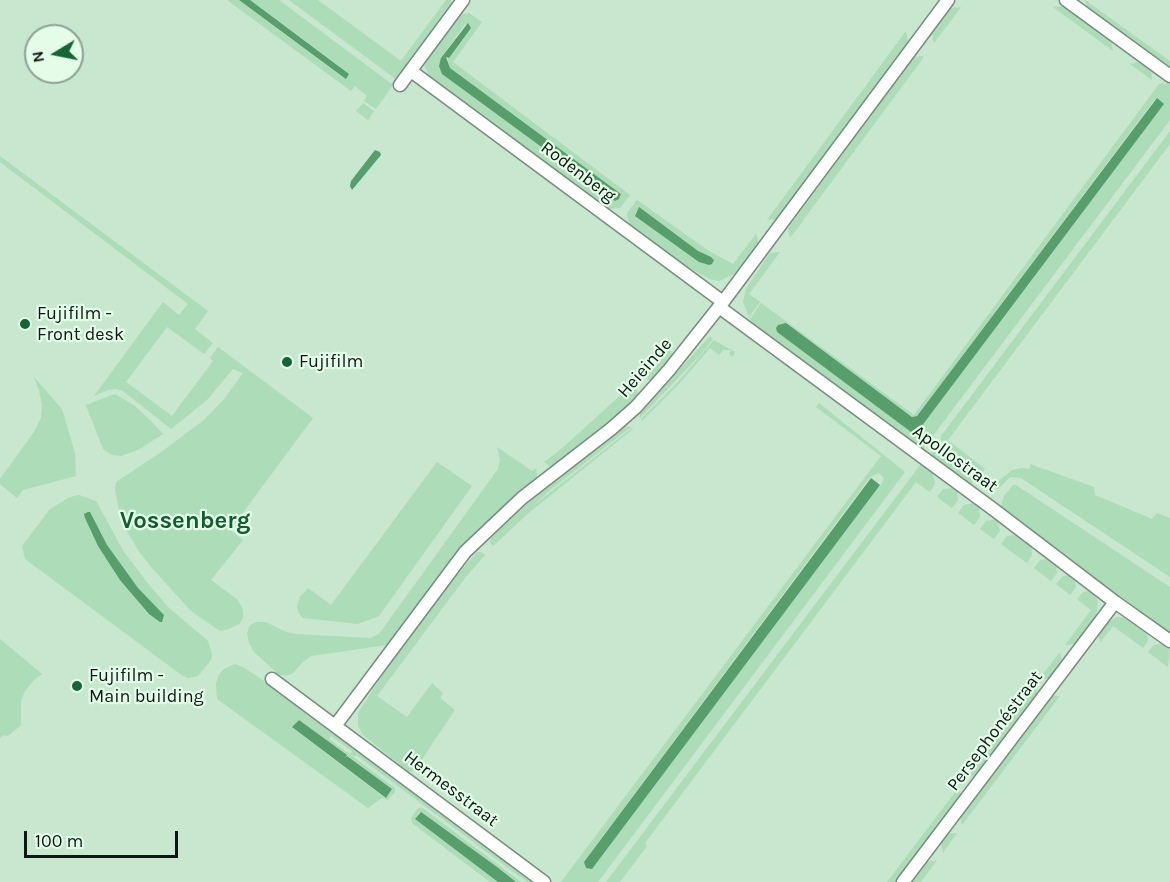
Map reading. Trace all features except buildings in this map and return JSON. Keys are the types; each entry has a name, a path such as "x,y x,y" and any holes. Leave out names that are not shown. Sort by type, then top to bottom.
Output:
{"street":[{"path":"400,85 463,0"},
{"name":"Heieinde","path":"335,726 465,552 522,498 636,407 669,370 721,305 948,0"},
{"path":"1066,0 1170,76"},
{"name":"Rodenberg","path":"411,70 721,305"},
{"name":"Apollostraat","path":"721,305 1170,641"},
{"name":"Persephonéstraat","path":"903,882 1115,602"},
{"name":"Hermesstraat","path":"272,679 544,882"}],"shaded area":[{"path":"0,0 1170,0 1170,882 0,882"},
{"path":"227,0 239,0 294,41 343,69 250,0 279,0 393,85 376,109 364,101 367,96 355,86 351,91"},
{"path":"239,0 250,0 349,74 346,79"},
{"path":"289,0 318,0 401,61 446,0 451,0 452,5 397,80"},
{"path":"1085,0 1170,61 1170,70 1087,9"},
{"path":"1064,6 1111,41 1113,51 1053,7"},
{"path":"961,7 934,43 932,34 951,8"},
{"path":"469,13 482,22 453,62 630,195 620,208 608,209 429,76 425,67 427,58 459,15","holes":["465,24 471,28 448,59 450,68 621,194 619,199 615,201 442,74 441,58"]},
{"path":"468,23 471,28 449,58 446,57 450,68 621,194 619,199 615,201 442,74 439,66 441,58"},
{"path":"906,31 908,42 777,219 767,220"},
{"path":"914,57 924,57 804,219 798,215"},
{"path":"1141,62 1151,70 1152,80 1130,64"},
{"path":"1159,84 1170,84 1170,120 923,449 757,329 750,319 761,303 914,415","holes":["1156,98 1163,104 915,435 777,332 776,328 779,325 913,417 917,416"]},
{"path":"1157,98 1164,104 915,435 777,332 778,325 786,323 912,417 917,416"},
{"path":"363,103 374,111 368,120 356,111"},
{"path":"1170,131 1170,144 948,440 985,469 979,477 954,457 941,440 941,436"},
{"path":"375,150 381,155 352,190 351,181"},
{"path":"0,156 208,311 195,329 213,343 204,354 167,327 126,382 172,416 213,361 210,358 218,347 313,418 230,530 243,540 211,580 238,600 243,610 243,618 239,624 229,629 220,631 191,611 152,568 122,523 115,490 116,482 204,420 225,398 243,373 233,369 207,400 171,429 123,391 108,390 94,396 163,302 179,315 188,304 0,162"},
{"path":"637,200 709,251 733,264 756,234 759,244 734,274 719,281 710,279 681,263 629,224 627,213"},
{"path":"639,207 698,251 711,257 714,260 712,264 699,262 635,216"},
{"path":"798,215 804,220 790,238 788,228"},
{"path":"780,252 749,294 760,302 749,317 743,302 746,289 770,253"},
{"path":"710,336 713,339 699,356 640,418 640,413"},
{"path":"714,340 735,352 733,357 729,354 731,350 723,350 719,355 710,348 680,383 642,421 641,419 675,385"},
{"path":"668,350 675,355 652,381 642,377"},
{"path":"34,377 62,409 75,453 76,476 23,490 17,498 0,484 0,479 34,432 41,418 42,405"},
{"path":"633,384 639,394 612,419 551,467 544,462 560,450"},
{"path":"115,394 135,406 163,434 138,450 121,456 112,455 103,449 86,405"},
{"path":"819,403 905,472 598,882 561,882 881,456 816,407","holes":["879,473 884,478 592,868 584,862 870,477"]},
{"path":"625,426 631,427 533,506 633,429 531,511 493,546 490,543 491,538 534,498"},
{"path":"934,446 937,446 951,462 975,482 967,484 929,456"},
{"path":"497,447 532,471 536,468 537,477 455,556 387,645 311,656 292,674 285,676 274,673 275,671 254,652 247,633 250,625 257,622 266,622 286,632 296,634 370,638 379,634 498,469 500,460"},
{"path":"437,462 472,486 379,616 358,624 303,618 297,606 300,597 308,588 331,605"},
{"path":"921,464 933,473 935,484 930,492 916,482 645,843 647,846 620,882 606,882"},
{"path":"1030,464 1094,487 1095,495 1152,519 1157,513 1170,518 1170,577 1021,478 1010,477 998,489 994,488 1012,470 1030,469"},
{"path":"871,478 880,485 592,869 586,868 584,862"},
{"path":"1013,485 1170,587 1170,634 1000,509 1004,496"},
{"path":"943,489 957,490 958,500 952,508 937,497"},
{"path":"79,495 96,501 124,552 146,581 168,607 208,641 212,654 211,660 198,676 188,678 183,676 25,559 22,546 50,509 70,497"},
{"path":"974,503 979,506 980,517 974,525 958,513 964,505"},
{"path":"88,512 107,545 138,588 164,615 162,622 149,614 120,580 98,546 85,518 84,514"},
{"path":"997,519 1000,531 994,539 980,529 986,521"},
{"path":"1017,535 1031,545 1032,555 1027,563 1001,544 1007,536"},
{"path":"477,552 485,555 465,578 377,696 407,717 432,683 443,693 440,698 455,710 414,771 409,772 363,735 358,726 358,713 385,671 446,588"},
{"path":"1050,559 1056,563 1057,573 1051,581 1034,568 1040,560"},
{"path":"1072,575 1076,587 1070,595 1056,584 1063,576"},
{"path":"1093,591 1098,602 1096,616 1076,644 1065,645 1091,610 1077,599 1083,592"},
{"path":"1117,617 1129,618 1147,630 1148,641 1143,648 1113,626 1100,643 1098,632 1104,624"},
{"path":"0,639 42,674 25,691 21,701 21,725 8,736 4,735 0,738"},
{"path":"1165,643 1170,647 1168,667 1148,652 1154,645"},
{"path":"1060,652 1062,663 1050,679 1039,679"},
{"path":"235,664 267,683 536,882 527,882 356,755 354,757 350,754 352,751 331,736 329,739 395,788 395,792 388,800 382,798 368,808 217,699 216,684 218,676 224,669","holes":["299,720 392,789 385,798 293,728"]},
{"path":"1035,685 1038,694 977,776 966,777"},
{"path":"1051,696 1060,696 962,825 960,816"},
{"path":"299,720 347,755 345,758 347,756 392,789 386,798 292,727"},
{"path":"959,787 961,797 897,882 887,882"},
{"path":"421,808 521,882 516,882 420,812 415,819 498,882 490,882 412,823 411,818 417,809"},
{"path":"421,812 516,882 498,882 415,819"},
{"path":"957,833 943,853 941,842 946,834"},
{"path":"937,860 921,882 913,882 926,862"}],"place":[{"name":"Fujifilm - Front desk","path":"25,324"},
{"name":"Fujifilm","path":"287,362"},
{"name":"Fujifilm - Main building","path":"77,686"}],"district":[{"name":"Vossenberg","path":"185,521"}]}
